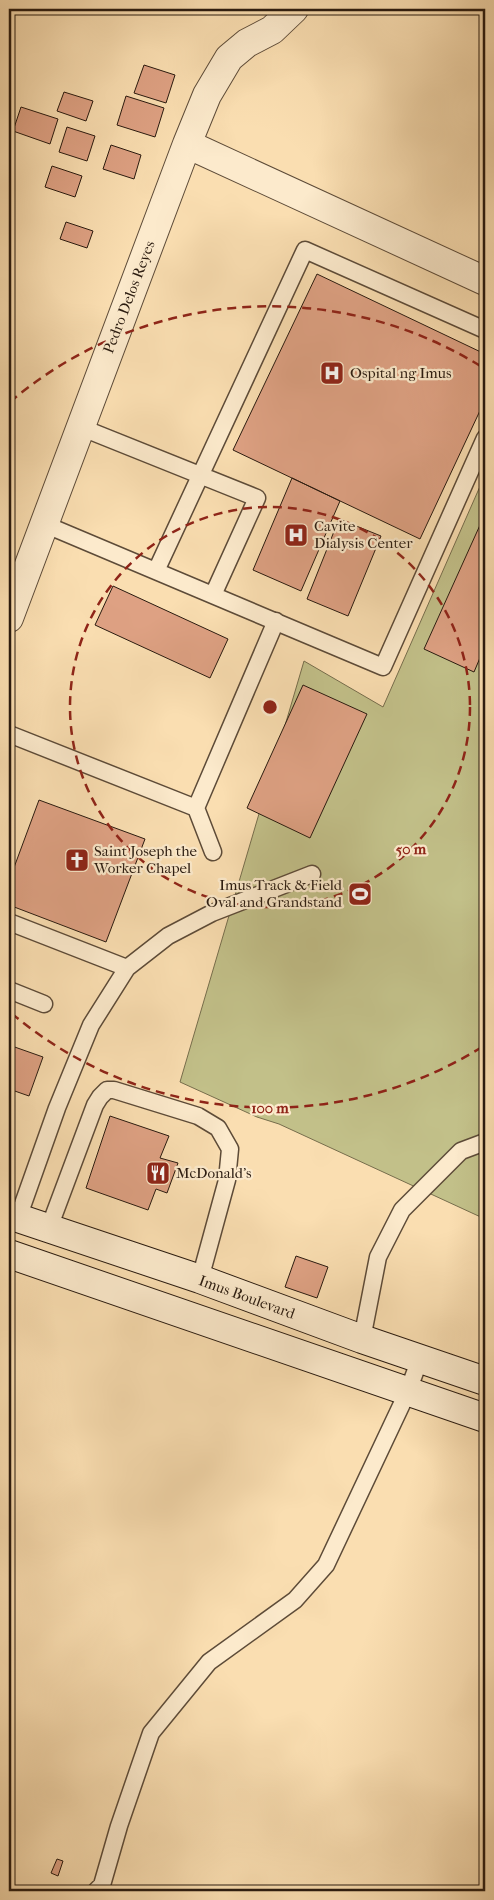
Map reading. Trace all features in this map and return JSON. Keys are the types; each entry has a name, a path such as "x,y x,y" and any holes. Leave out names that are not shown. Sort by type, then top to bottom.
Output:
{"street":[{"name":"Pedro Delos Reyes","path":"9,618 187,144 207,96 229,58 247,43 272,30 294,9"},
{"path":"187,144 485,281"},
{"name":"Imus Boulevard","path":"13,1216 200,1279 362,1339 485,1381"},
{"path":"9,1254 485,1418"}],"lane":[{"path":"156,571 306,250 485,330"},
{"path":"80,427 257,498 213,595"},
{"path":"44,524 383,667 485,438"},
{"path":"213,852 196,808 276,622"},
{"path":"9,734 196,808"},
{"path":"13,1216 91,1025 127,968 168,936 212,913 312,874"},
{"path":"9,922 127,968"},
{"path":"9,990 44,1004"},
{"path":"49,1228 95,1105 100,1096 107,1090 114,1090 198,1116 218,1128 230,1149 227,1180 200,1279"},
{"path":"362,1339 378,1257 402,1210 460,1151 485,1142"},
{"path":"96,1891 102,1885 119,1826 151,1733 209,1662 295,1600 326,1565 408,1391 420,1359"}],"shaded area":[{"name":"Imus Track & Field Oval and Grandstand","path":"485,475 485,1219 279,1124 257,1117 180,1082 304,661 383,707"}],"building":[{"path":"144,65 175,75 166,103 134,93"},
{"path":"64,92 93,101 86,121 57,111"},
{"path":"126,96 164,108 155,137 117,125"},
{"path":"21,107 58,119 50,144 13,131"},
{"path":"67,127 95,136 87,161 59,152"},
{"path":"111,145 141,155 134,179 103,169"},
{"path":"52,166 82,176 75,197 45,187"},
{"path":"66,222 93,231 87,248 60,239"},
{"path":"317,274 485,354 485,400 420,539 233,450"},
{"name":"Cavite Dialysis Center","path":"292,478 340,501 301,591 253,570"},
{"path":"485,514 485,646 474,672 424,649"},
{"path":"339,519 381,536 348,616 307,599"},
{"path":"113,586 228,639 210,678 95,625"},
{"path":"303,685 367,714 310,838 247,808"},
{"name":"Saint Joseph the Worker Chapel","path":"39,800 145,839 106,942 9,905 9,881"},
{"path":"9,1045 43,1057 29,1096 9,1089"},
{"path":"110,1116 169,1136 160,1158 178,1163 167,1193 156,1189 148,1210 86,1188"},
{"path":"296,1256 328,1267 317,1298 285,1287"},
{"path":"57,1859 63,1861 58,1876 51,1873"}],"place":[{"name":"Ospital ng Imus","path":"332,373"},
{"name":"Cavite Dialysis Center","path":"296,535"},
{"name":"Saint Joseph the Worker Chapel","path":"77,860"},
{"name":"Imus Track & Field Oval and Grandstand","path":"360,894"},
{"name":"McDonald's","path":"158,1173"}]}
